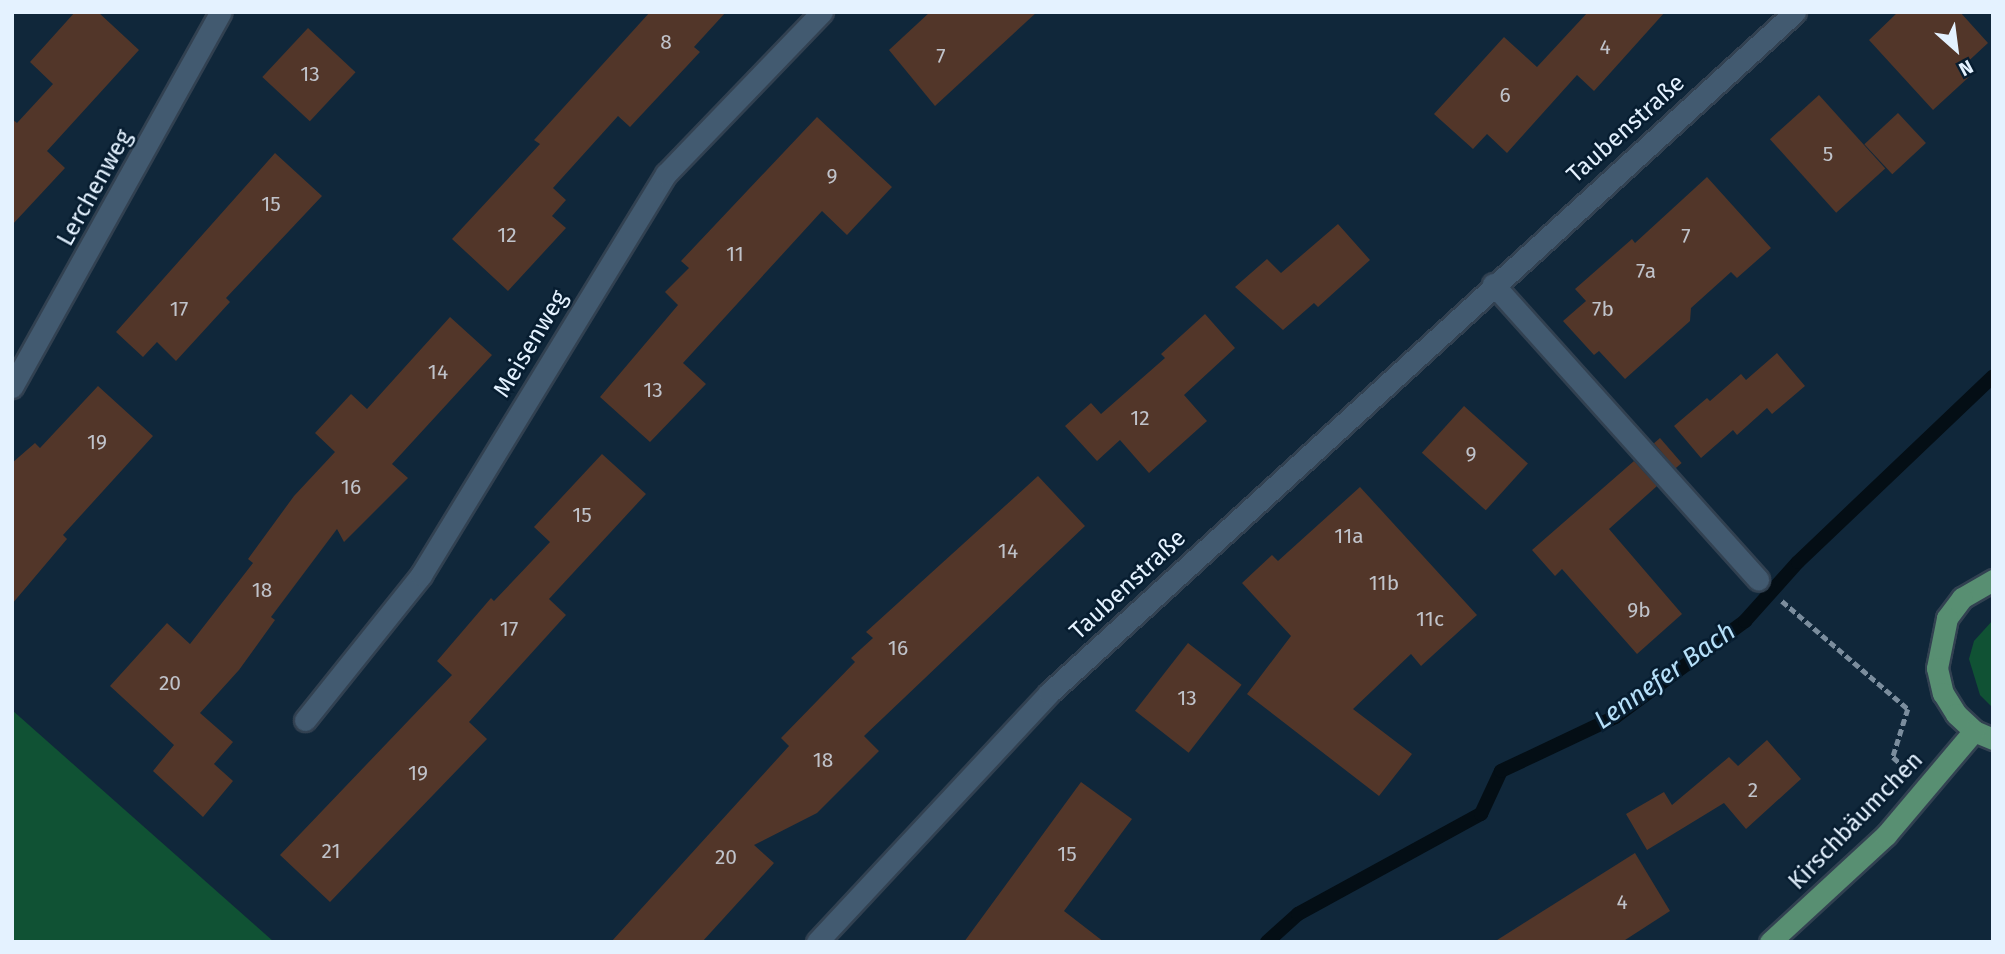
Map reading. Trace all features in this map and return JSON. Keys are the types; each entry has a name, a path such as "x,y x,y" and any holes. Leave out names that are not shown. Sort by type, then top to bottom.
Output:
{"main road":[{"path":"1984,735 1943,693 1937,668 1939,643 1947,618 1962,598 1993,580"},
{"name":"Kirschbäumchen","path":"1770,942 1886,835 1927,788 1984,735"}],"street":[{"name":"Lerchenweg","path":"12,387 221,12"},
{"name":"Meisenweg","path":"305,720 421,575 666,174 822,12"},
{"name":"Taubenstraße","path":"817,942 1049,693 1493,284 1795,12"},
{"path":"1493,284 1758,579"}],"path":[{"path":"1782,602 1908,709 1893,757 1927,788"}],"green space":[{"path":"1993,620 1993,708 1980,695 1969,659 1974,641"},
{"path":"12,710 274,942 12,942"}],"building":[{"path":"75,12 98,12 139,50 47,151 65,168 12,225 12,119 17,123 53,84 30,62"},
{"path":"650,12 726,12 694,47 700,52 630,127 618,116 553,188 566,200 552,216 566,228 508,291 452,239 540,144 534,140"},
{"path":"930,12 1037,12 935,106 889,50"},
{"path":"1588,12 1665,12 1594,91 1577,75 1507,153 1487,134 1473,149 1434,114 1504,37 1537,67"},
{"path":"1898,12 1960,12 1988,43 1961,68 1970,76 1933,110 1869,40"},
{"path":"308,28 356,72 310,121 262,77"},
{"path":"1819,95 1885,169 1836,213 1770,139"},
{"path":"1898,113 1926,143 1892,174 1864,144"},
{"path":"817,117 892,187 847,235 822,211 683,363 706,384 650,442 600,397 678,305 665,292 689,268 681,261"},
{"path":"275,153 322,196 226,298 230,302 176,361 157,342 143,357 116,332"},
{"path":"1707,177 1771,248 1737,278 1731,272 1691,308 1690,321 1625,379 1599,351 1594,355 1563,321 1586,301 1575,289 1632,239 1635,243"},
{"path":"1338,224 1370,260 1318,307 1314,303 1283,330 1235,287 1267,259 1281,273"},
{"path":"1205,314 1235,348 1184,395 1207,421 1149,473 1120,440 1097,461 1065,426 1091,403 1101,414 1165,358 1161,354"},
{"path":"450,317 492,355 392,464 408,478 344,542 337,529 271,617 275,620 239,670 200,713 233,742 214,764 233,781 203,817 153,771 174,745 110,686 167,623 190,644 253,563 248,559 294,496 335,452 315,433 351,394 367,409"},
{"path":"1777,353 1805,386 1772,414 1767,408 1737,435 1733,430 1701,458 1674,426 1707,398 1710,401 1741,374 1746,380"},
{"path":"98,386 153,436 63,535 67,539 12,604 12,463 35,443 40,448"},
{"path":"1464,406 1528,464 1486,510 1422,453"},
{"path":"1660,438 1682,463 1676,468 1654,443"},
{"path":"602,454 646,494 549,599 566,615 469,722 487,739 330,902 280,855 452,675 437,661 491,598 494,601 550,542 534,527"},
{"path":"1634,461 1657,486 1609,529 1682,614 1637,654 1562,569 1555,576 1532,550"},
{"path":"1038,476 1085,526 864,736 879,751 817,813 754,845 774,863 702,942 611,942 789,746 781,738 855,662 851,658 873,638 866,632"},
{"path":"1360,487 1477,615 1421,666 1411,654 1353,709 1412,754 1379,796 1247,694 1291,636 1242,583 1272,555 1278,561"},
{"path":"1188,643 1242,685 1189,753 1135,711"},
{"path":"1767,740 1801,779 1746,829 1724,803 1647,850 1626,814 1664,792 1672,805 1729,757 1738,766"},
{"path":"1081,782 1132,819 1064,911 1104,942 964,942"},
{"path":"1635,853 1670,911 1622,942 1494,942"}],"waterway":[{"name":"Lennefer Bach","path":"1267,942 1298,914 1481,814 1501,771 1615,717 1745,621 1798,562 1993,376"}]}
